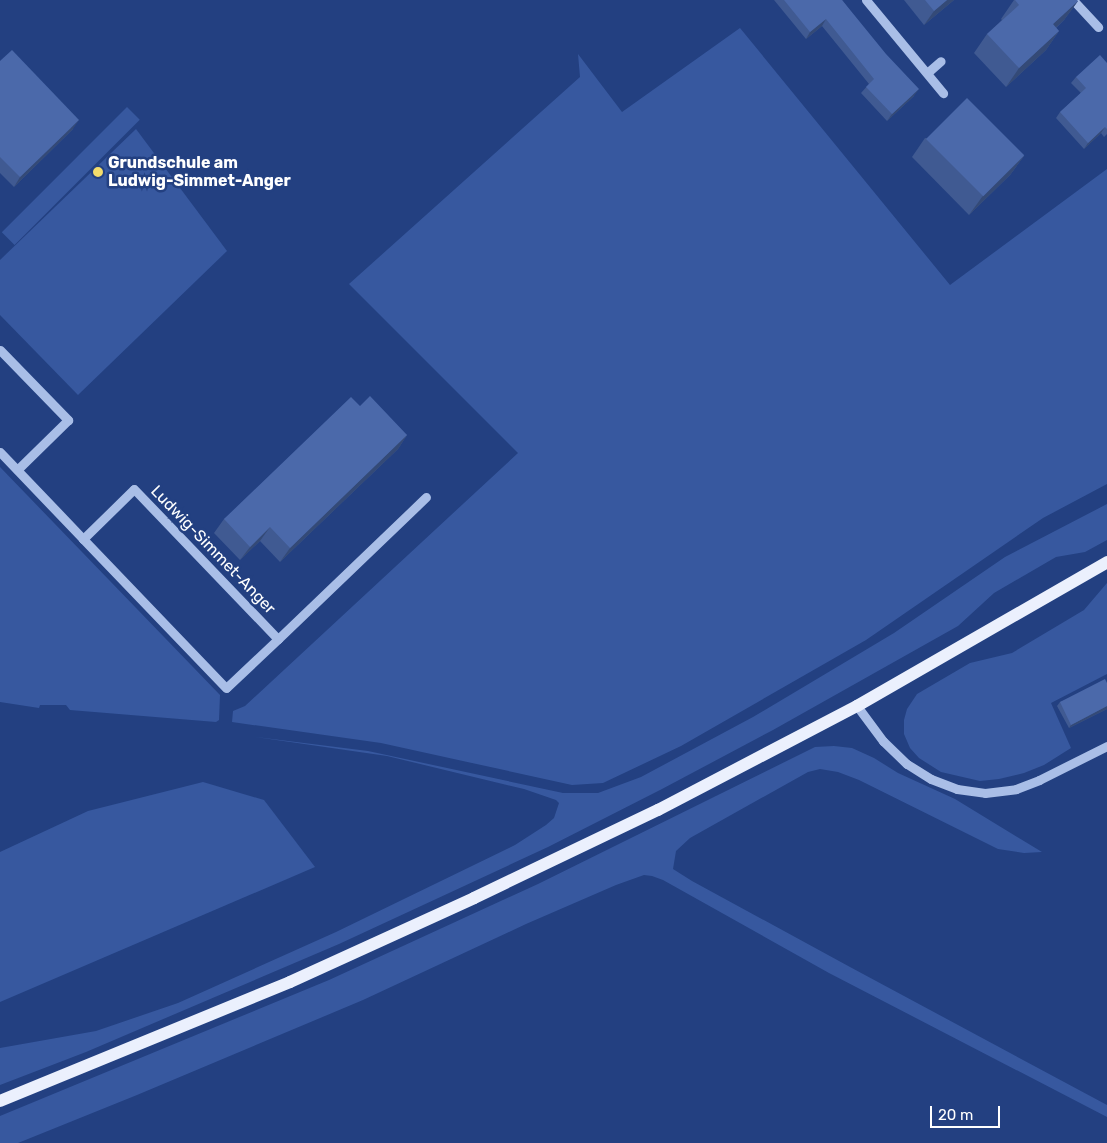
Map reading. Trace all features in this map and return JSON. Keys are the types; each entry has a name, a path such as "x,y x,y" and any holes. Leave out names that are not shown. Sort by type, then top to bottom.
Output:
{"main road":[{"path":"0,1101 290,982 474,898 658,810 857,706 1107,562"}],"street":[{"path":"866,0 943,93"},
{"path":"1073,0 1098,27"},
{"path":"927,74 941,60"},
{"path":"0,350 68,420 17,470"},
{"name":"Ludwig-Simmet-Anger","path":"0,452 226,688 426,497"},
{"name":"Ludwig-Simmet-Anger","path":"83,538 134,490 278,639"},
{"path":"857,706 883,741 907,764 931,780 956,789 985,793 1016,789 1039,780 1107,746"}],"shaded area":[{"path":"740,28 950,285 1107,169 1107,484 1043,518 866,640 681,746 603,783 572,785 381,743 232,722 233,711 245,706 518,453 349,284 580,77 578,54 622,112"},
{"path":"127,107 140,120 15,245 2,232"},
{"path":"136,129 227,251 78,395 0,315 0,260"},
{"path":"0,467 220,695 219,720 216,722 70,710 66,705 40,705 39,708 0,702"},
{"path":"1107,504 1107,540 1085,552 1056,557 994,593 958,626 773,730 662,789 548,847 339,944 86,1052 0,1085 0,1048 96,1031 178,1003 336,932 515,845 554,818 559,803 556,800 524,789 387,756 249,736 368,751 563,793 598,793 641,777 753,717 894,633 1005,557"},
{"path":"1107,583 1107,674 1051,703 1071,748 1044,765 1024,773 980,781 941,772 919,758 910,748 904,734 904,720 907,709 917,694 970,663 1012,653 1084,610"},
{"path":"834,746 852,748 874,758 898,773 955,799 1042,852 1024,853 998,849 859,780 838,772 820,769 808,772 690,838 676,851 673,869 850,967 1107,1105 1107,1117 829,973 663,880 644,875 616,885 526,924 363,1000 137,1095 18,1143 0,1143 0,1116 329,980 538,884 815,747"},
{"path":"203,782 264,800 315,867 0,1002 0,852 88,811"}],"building":[{"path":"784,0 842,0 886,54 919,89 892,114 866,87 874,79 826,19 810,32"},
{"path":"925,0 947,0 934,11"},
{"path":"1015,0 1078,1 1053,24 1059,31 1019,68 987,34 1019,5"},
{"path":"12,50 79,120 20,177 0,157 0,61"},
{"path":"1100,55 1107,63 1107,129 1105,127 1088,143 1060,112 1086,88 1076,77"},
{"path":"967,98 1024,155 983,196 926,139"},
{"path":"370,396 407,435 290,548 270,527 250,547 224,519 351,397 360,406"},
{"path":"1105,679 1107,683 1107,706 1071,725 1060,702"}],"place":[{"name":"Grundschule am Ludwig-Simmet-Anger","path":"98,172"}]}
